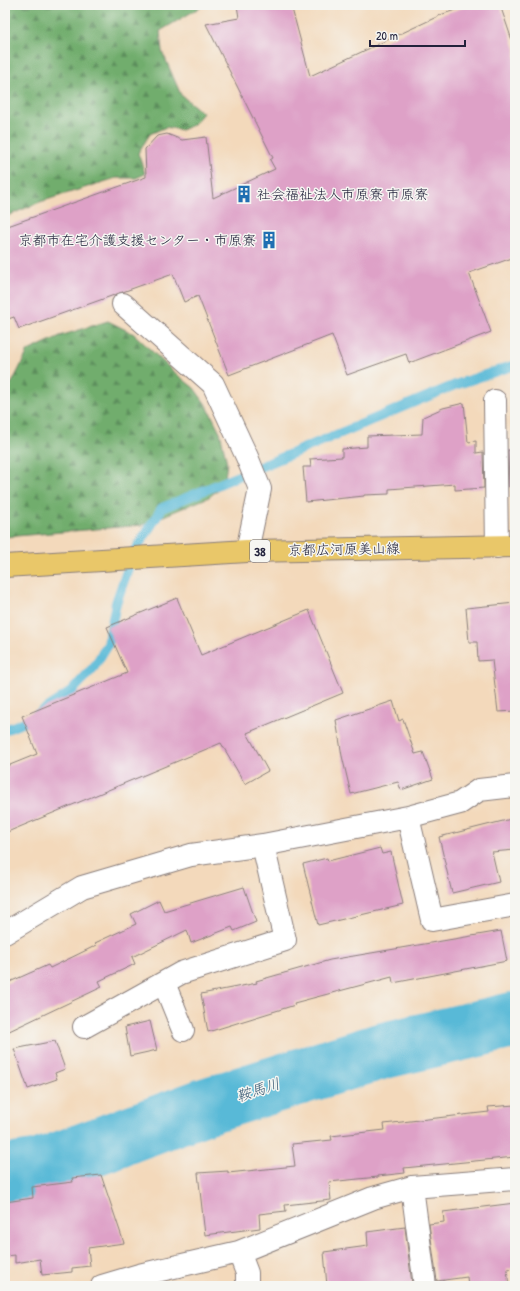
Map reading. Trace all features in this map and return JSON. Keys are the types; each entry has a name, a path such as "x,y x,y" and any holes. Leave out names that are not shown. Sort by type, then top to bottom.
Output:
{"main road":[{"name":"京都広河原美山線","path":"5,566 247,551 506,546"}],"street":[{"path":"123,304 213,384 247,457 260,489 247,551"},
{"path":"495,401 506,546"},
{"path":"5,933 82,887 191,855 263,845 408,817 460,803 480,790 515,786"},
{"path":"408,817 432,920 515,906"},
{"path":"84,1027 181,973 285,940 263,845"},
{"path":"164,983 183,1030"},
{"path":"102,1286 141,1280 239,1252 373,1198 412,1187 515,1179"},
{"path":"412,1187 426,1286"},
{"path":"239,1252 247,1273 247,1286"}],"green space":[{"path":"5,5 204,5 160,31 162,51 181,95 203,113 193,125 181,130 166,127 150,134 138,153 145,174 136,178 116,178 40,202 5,217"},
{"path":"108,321 134,334 175,373 194,388 207,406 220,432 227,463 224,485 209,497 142,525 5,537 5,391 13,381 28,351 60,336"}],"building":[{"path":"237,5 291,5 310,76 443,14 471,5 500,5 515,49 515,257 469,273 491,332 409,363 406,354 347,375 332,335 229,375 198,296 184,302 173,274 19,329 14,317 5,320 5,227 146,177 145,149 157,136 167,134 182,140 206,137 213,198 275,169 270,160 273,158 206,24 239,18"},
{"path":"464,403 468,442 476,441 476,453 483,452 484,488 455,490 455,484 389,489 389,494 364,495 306,502 303,467 311,467 310,459 342,457 342,449 367,447 367,436 422,434 423,417 443,408"},
{"path":"508,450 515,450 515,487 509,487"},
{"path":"177,598 201,655 309,610 343,693 247,733 268,771 245,784 221,743 5,833 5,767 37,754 22,716 127,673 107,627"},
{"path":"515,603 515,711 498,712 492,660 478,661 477,642 469,642 466,608"},
{"path":"393,701 399,721 403,719 415,754 423,752 433,779 401,790 398,782 351,794 342,756 336,720"},
{"path":"515,818 515,850 492,852 499,882 452,893 439,837"},
{"path":"380,848 382,854 391,852 403,905 318,925 303,864 327,858 328,861"},
{"path":"244,887 256,922 234,931 232,927 191,943 187,930 132,957 135,964 99,981 102,987 5,1033 5,984 48,965 50,968 97,945 95,943 136,924 131,914 159,900 164,911"},
{"path":"501,931 507,961 393,983 392,977 294,1003 295,1005 208,1032 201,994 257,983 256,981 330,960"},
{"path":"150,1021 157,1050 130,1056 125,1027"},
{"path":"55,1041 65,1069 55,1073 57,1079 28,1089 14,1049"},
{"path":"515,1105 515,1157 404,1168 405,1173 329,1182 331,1200 285,1205 286,1211 259,1214 260,1228 205,1235 198,1173 228,1171 228,1173 295,1166 292,1144 332,1140 331,1136 385,1130 384,1124 489,1112 488,1107"},
{"path":"101,1175 124,1243 88,1248 90,1266 72,1268 72,1272 42,1275 40,1259 15,1263 15,1255 5,1256 5,1202 33,1198 32,1187 73,1182 72,1178"},
{"path":"515,1203 515,1268 507,1269 509,1286 468,1286 467,1277 437,1281 429,1224 444,1222 443,1212"},
{"path":"405,1227 412,1284 398,1286 327,1286 324,1252 368,1246 367,1232"}],"waterway":[{"path":"5,730 29,720 71,692 94,667 108,644 116,603 133,554 162,508 455,385 515,365"},
{"name":"鞍馬川","path":"5,1173 38,1168 206,1106 382,1051 515,1020"}],"place":[{"name":"社会福祉法人市原寮 市原寮","path":"244,194"},
{"name":"京都市在宅介護支援センター・市原寮","path":"269,240"}]}
